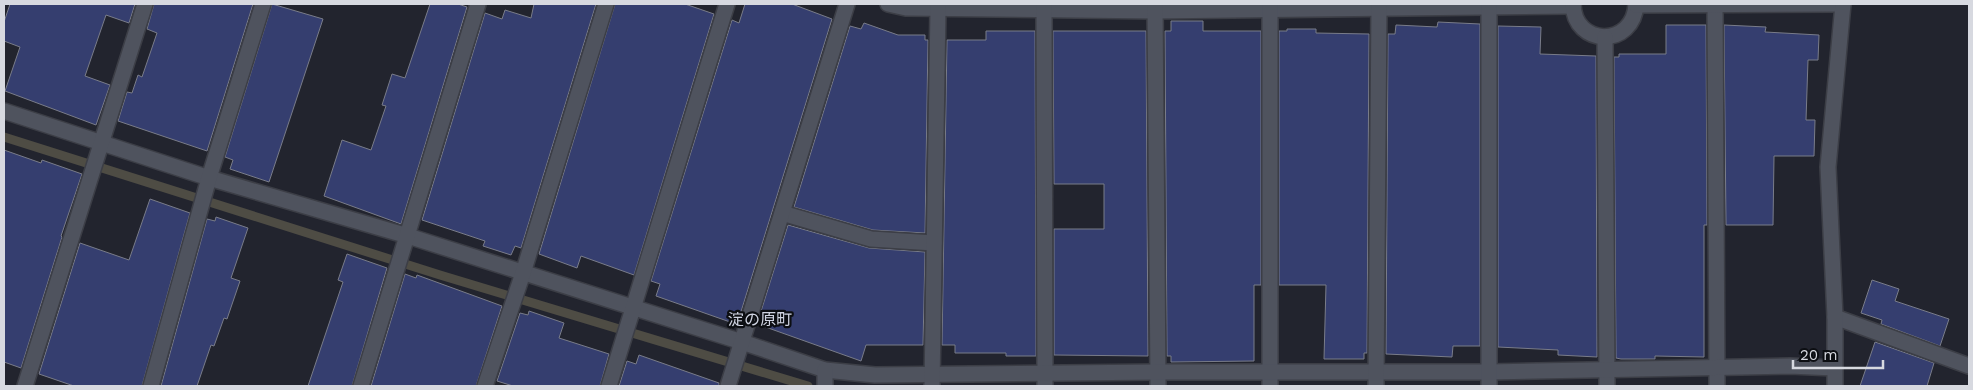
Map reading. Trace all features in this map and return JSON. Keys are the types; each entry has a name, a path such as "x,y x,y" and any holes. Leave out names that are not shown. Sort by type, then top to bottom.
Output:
{"street":[{"path":"25,386 144,4"},
{"path":"151,386 209,178 263,4"},
{"path":"361,386 478,4"},
{"path":"486,386 606,4"},
{"path":"609,386 727,4"},
{"path":"728,386 847,4"},
{"path":"888,4 906,8 1573,5 1574,16 1579,24 1596,36 1606,37 1615,36 1624,31 1635,15 1636,4 1843,4 1828,167 1835,317 1835,386"},
{"path":"1715,4 1717,386"},
{"path":"1489,5 1489,379"},
{"path":"1270,6 1270,379"},
{"path":"1376,379 1379,6"},
{"path":"1044,7 1045,380"},
{"path":"1155,7 1158,379"},
{"path":"932,380 938,8"},
{"path":"1606,37 1607,386"},
{"path":"4,111 209,178 408,236 825,370 932,380 1045,380 1489,379 1607,370 1790,366 1834,368"},
{"path":"782,213 871,239 934,244"},
{"path":"1835,317 1969,366"},
{"path":"825,370 825,386"}],"building":[{"path":"10,4 135,4 129,23 106,15 85,76 110,85 96,125 5,91 20,47 4,41 4,22"},
{"path":"154,4 253,4 207,151 118,121 127,92 132,93 138,75 142,77 157,33 147,29"},
{"path":"272,4 323,19 269,182 230,169 233,160 225,157"},
{"path":"430,4 458,4 467,7 401,224 324,196 342,140 371,150 386,106 382,105 392,74 405,78"},
{"path":"534,4 596,4 521,248 515,246 511,255 483,246 485,241 422,220 485,13 502,19 505,10 531,18"},
{"path":"615,4 685,4 714,14 634,275 581,256 577,268 539,254"},
{"path":"745,4 792,4 832,19 739,318 735,317 733,323 656,296 660,284 651,281 732,20 739,23"},
{"path":"1171,21 1203,21 1203,31 1261,31 1261,285 1254,285 1254,361 1171,362 1171,356 1167,356 1165,31 1171,31"},
{"path":"1438,22 1480,24 1480,346 1453,346 1452,357 1386,354 1388,34 1395,34 1396,25 1437,27"},
{"path":"864,23 898,35 925,35 925,40 928,40 925,233 873,230 794,207 850,26 861,29"},
{"path":"1666,25 1706,25 1707,225 1704,225 1704,357 1655,356 1655,359 1621,359 1616,358 1614,57 1619,57 1619,54 1666,54"},
{"path":"1724,25 1766,27 1765,32 1819,35 1818,60 1808,60 1806,120 1815,120 1814,156 1774,156 1773,225 1726,225"},
{"path":"1498,26 1541,27 1540,54 1596,56 1597,357 1558,355 1558,350 1498,347"},
{"path":"1287,29 1316,29 1316,33 1369,34 1367,353 1364,353 1364,359 1324,359 1326,285 1279,285 1279,31 1287,31"},
{"path":"986,31 1035,31 1036,356 1006,356 1006,353 955,353 955,345 942,345 947,40 986,40"},
{"path":"1053,31 1146,31 1148,356 1054,355 1054,229 1104,229 1104,184 1054,184"},
{"path":"4,150 41,163 42,160 82,174 21,368 4,362"},
{"path":"150,199 190,213 142,386 74,386 39,374 80,243 129,260"},
{"path":"216,217 248,228 231,278 240,281 227,319 224,318 214,346 211,345 197,386 161,386 207,219 215,221"},
{"path":"788,225 869,248 925,252 923,345 866,345 861,361 757,324"},
{"path":"347,254 387,268 352,386 308,386 343,282 338,280"},
{"path":"405,274 416,278 417,275 502,306 476,386 371,386"},
{"path":"1872,280 1899,289 1895,301 1949,319 1940,346 1881,324 1882,320 1861,313"},
{"path":"529,311 564,323 559,338 609,354 600,386 513,386 497,381 520,313 528,315"},
{"path":"1875,342 1934,363 1927,386 1860,386"},
{"path":"639,355 719,383 719,386 619,386 627,361 636,364"}],"waterway":[{"path":"4,137 440,275 808,386"}],"district":[{"name":"淀の原町","path":"760,319"}]}
